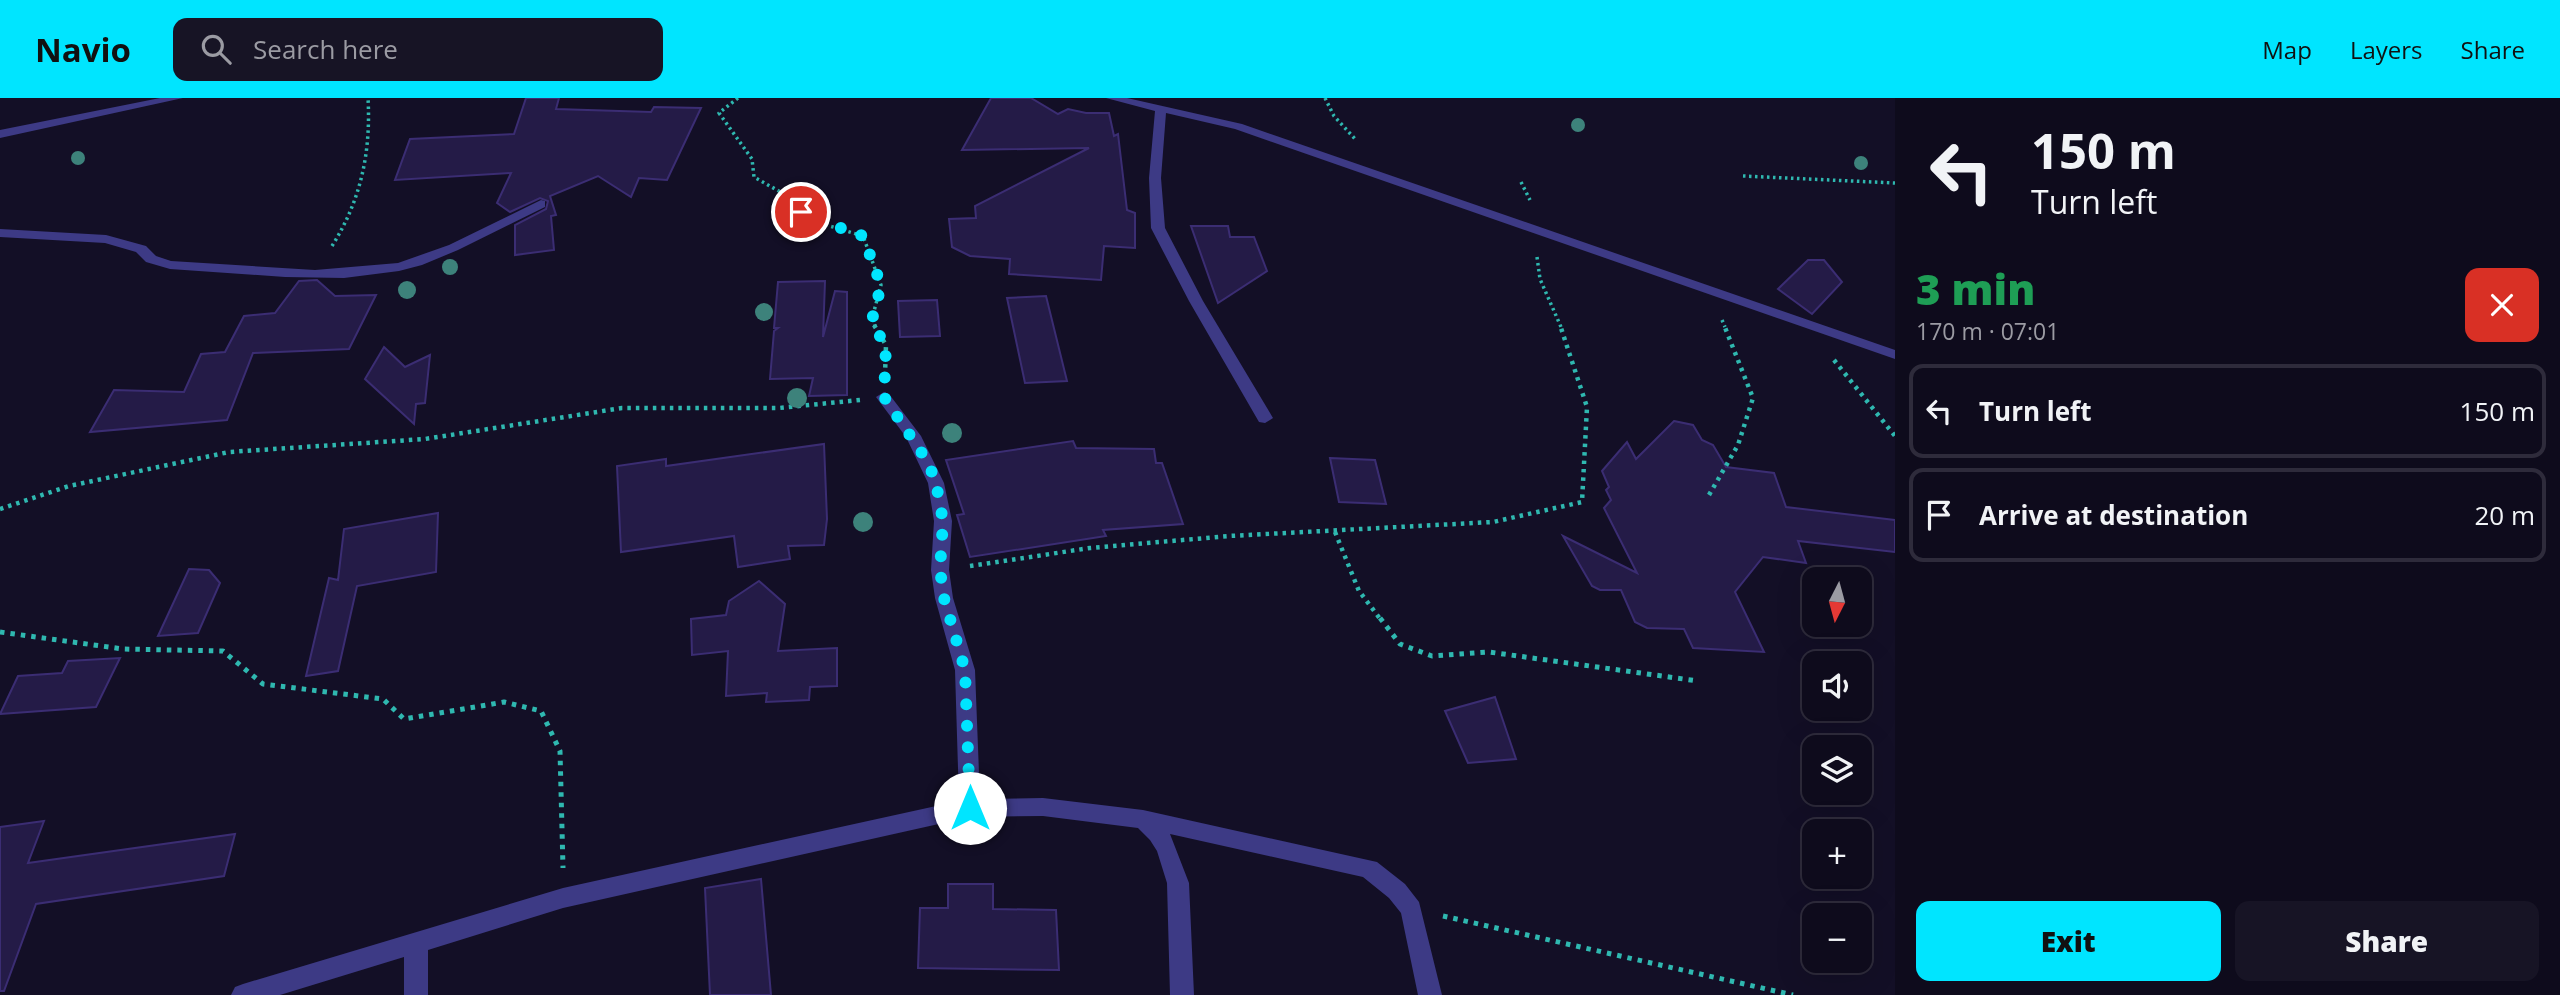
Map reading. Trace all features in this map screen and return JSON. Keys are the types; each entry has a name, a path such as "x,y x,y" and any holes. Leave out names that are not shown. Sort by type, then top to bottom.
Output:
{"street":[{"path":"0,134 177,98"},
{"path":"1112,98 1238,126 1720,291 1895,355"},
{"path":"1161,108 1155,178 1158,228 1196,301 1265,418"},
{"path":"0,233 106,239 141,248 151,259 170,265 314,272 376,271 444,252 541,204"},
{"path":"884,397 913,436 936,483 943,521 940,570 944,598 965,670 970,808"},
{"path":"243,995 416,945 563,898 970,808 1043,807 1143,818 1369,869 1396,891 1411,909 1430,995"},
{"path":"1143,818 1158,833 1175,867 1182,995"},
{"path":"416,945 416,995"}],"path":[{"path":"314,272 348,222 361,192 370,118 368,98"},
{"path":"0,509 69,486 229,452 425,439 622,408 779,408 884,397 886,345 876,331 871,313 881,285 863,236 848,229 813,221 784,194 754,177 752,159 719,113 738,98"},
{"path":"1325,98 1334,116 1361,145 1350,164"},
{"path":"1743,176 1895,183"},
{"path":"940,570 1090,548 1229,536 1493,522 1582,502 1587,407 1567,340 1539,279 1535,229 1546,213 1530,200 1521,183"},
{"path":"1709,495 1738,445 1754,398 1722,321 1720,291"},
{"path":"1817,326 1820,343 1895,436"},
{"path":"1335,532 1359,591 1401,644 1432,656 1489,652 1698,681"},
{"path":"0,632 123,649 223,650 264,684 383,699 404,719 504,702 541,711 561,751 563,898"},
{"path":"1411,909 1793,995"}],"building":[{"path":"526,98 559,98 556,109 651,112 654,107 701,108 667,180 639,178 631,197 598,176 550,196 556,215 551,216 554,250 515,255 515,225 546,209 548,201 540,198 510,212 497,203 511,173 395,180 410,139 514,134"},
{"path":"991,98 1031,98 1058,114 1068,109 1086,113 1109,113 1114,136 1118,134 1127,210 1135,213 1135,248 1104,246 1101,280 1009,274 1010,259 970,256 952,247 949,219 976,218 975,206 1089,148 962,150"},
{"path":"1191,226 1228,226 1230,237 1254,237 1267,271 1218,303"},
{"path":"1808,260 1824,260 1842,282 1812,314 1778,289"},
{"path":"317,280 335,296 376,295 349,349 253,353 227,420 90,432 114,390 184,392 201,354 225,352 244,316 275,313 299,281"},
{"path":"825,281 823,337 835,291 847,292 847,395 809,396 813,378 770,379 774,331 778,328 774,328 778,282"},
{"path":"1046,296 1067,381 1025,383 1007,298"},
{"path":"937,300 940,336 900,337 898,301"},
{"path":"384,347 405,367 430,355 425,403 416,404 414,424 365,379"},
{"path":"1674,421 1693,425 1702,440 1713,445 1726,467 1774,473 1786,507 1895,520 1895,552 1798,541 1806,563 1763,557 1735,592 1764,652 1693,648 1684,629 1647,628 1635,622 1621,590 1600,590 1592,586 1563,536 1637,573 1604,508 1611,500 1602,471 1627,442 1636,459"},
{"path":"1073,441 1076,448 1154,449 1156,463 1162,463 1183,524 1103,530 1106,536 970,557 957,515 964,514 946,460"},
{"path":"824,444 827,519 824,545 788,546 790,559 738,567 734,536 621,552 617,466 666,459 666,466"},
{"path":"1330,458 1375,460 1386,504 1339,502"},
{"path":"438,513 436,572 357,586 338,671 306,676 329,578 338,580 344,529"},
{"path":"189,569 209,570 220,583 198,633 158,636"},
{"path":"759,581 785,604 778,651 837,648 837,686 810,687 809,700 766,702 767,693 726,696 728,651 692,655 691,619 726,615 729,601"},
{"path":"120,658 96,707 0,714 18,676 62,673 68,661"},
{"path":"1495,697 1516,759 1468,763 1445,711"},
{"path":"44,821 28,863 235,834 224,876 36,904 4,991 0,991 0,827"},
{"path":"761,879 771,995 710,995 705,888"},
{"path":"948,884 993,884 993,909 1056,910 1059,970 918,968 920,908 948,908"}],"route":[{"path":"801,212 813,221 848,229 863,236 881,285 871,313 876,331 886,345 884,397 913,436 928,462 936,483 943,521 940,570 944,598 965,670 970,808"}]}
